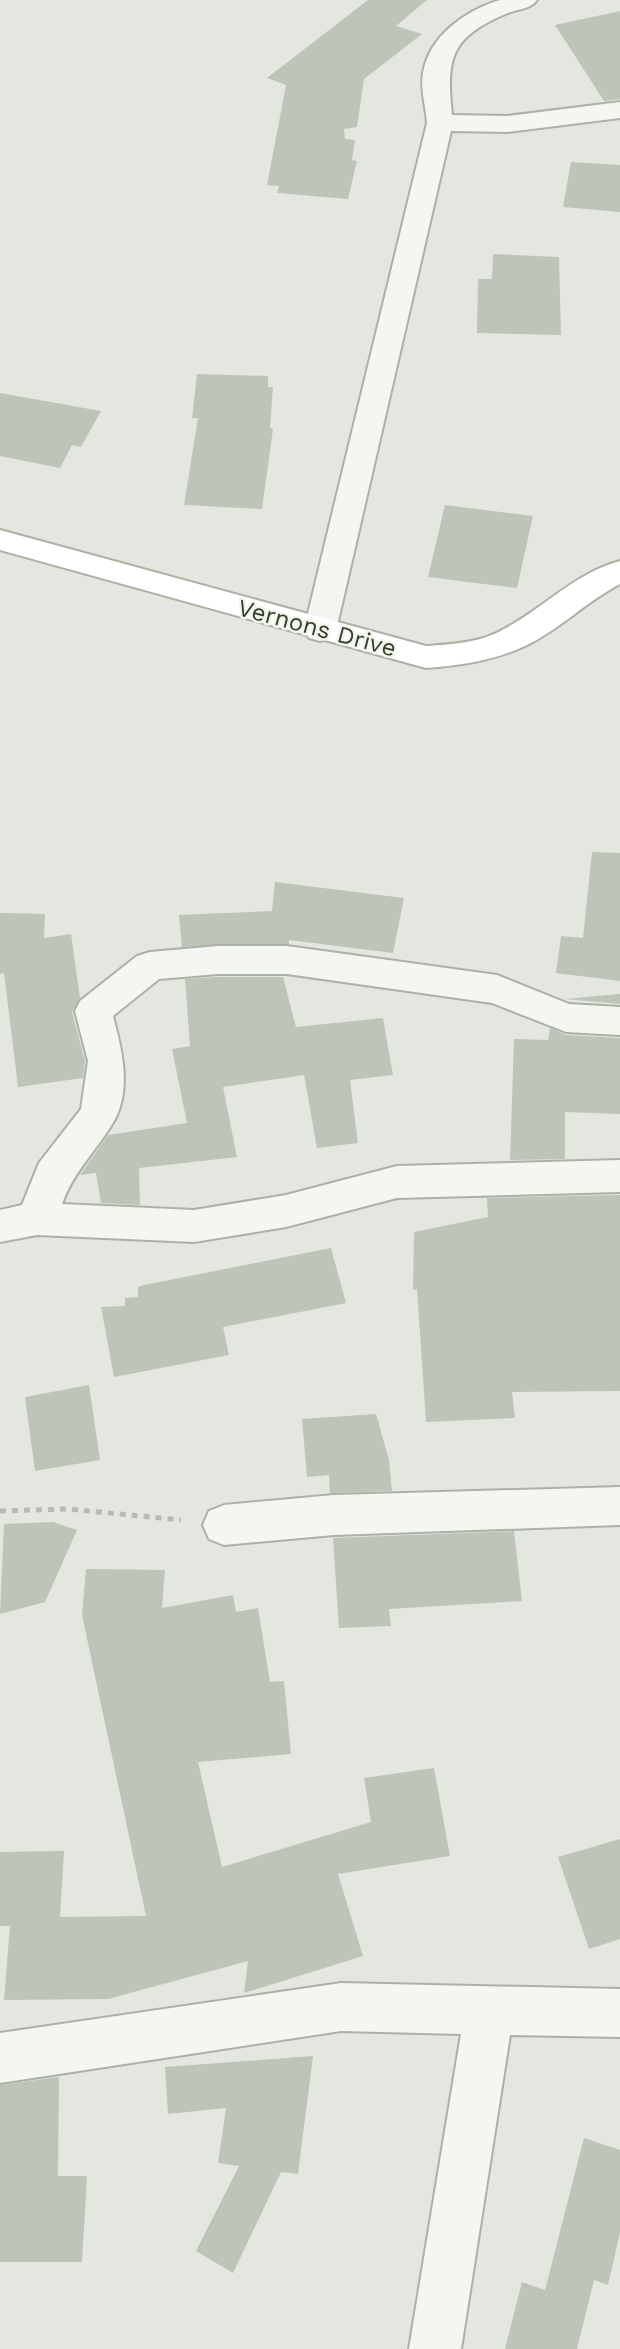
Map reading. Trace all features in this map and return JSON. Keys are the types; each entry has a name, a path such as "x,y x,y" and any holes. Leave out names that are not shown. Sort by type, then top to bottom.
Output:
{"street":[{"path":"320,630 439,123 435,74 444,47 467,25 499,8 525,0"},
{"path":"439,123 507,124 620,110"},
{"name":"Vernons Drive","path":"2,543 426,657 475,653 516,637 581,591 620,571"},
{"path":"37,1219 53,1174 99,1114 107,1061 93,1011 150,966 218,960 287,960 337,965 497,989 566,1018 620,1021"},
{"path":"0,1226 37,1219 194,1226 286,1211 397,1182 620,1176"},
{"path":"224,1525 347,1515 620,1506"},
{"path":"0,2058 341,2007 620,2013"},
{"path":"435,2349 489,2011"}],"path":[{"path":"0,1511 21,1508 97,1512 224,1525"}],"building":[{"path":"368,0 427,0 396,26 422,34 364,79 357,127 344,129 345,139 355,140 352,160 357,161 348,199 277,193 279,186 267,185 286,85 267,78"},
{"path":"620,11 620,99 604,101 555,25"},
{"path":"571,162 620,165 620,212 563,207"},
{"path":"493,254 559,257 561,335 477,333 478,279 492,279"},
{"path":"197,374 268,376 268,387 273,387 270,428 273,429 262,509 184,505 198,418 192,418"},
{"path":"0,393 101,411 81,447 72,445 60,468 0,456"},
{"path":"445,505 533,516 517,588 428,577"},
{"path":"592,852 620,853 620,981 556,973 561,936 583,938"},
{"path":"275,882 404,898 393,953 289,940 289,944 182,947 179,915 272,911"},
{"path":"0,913 45,914 44,938 71,934 80,998 72,1012 85,1061 83,1078 18,1087 4,973 0,974"},
{"path":"283,977 296,1027 383,1018 393,1075 350,1080 358,1143 317,1148 304,1075 223,1087 237,1157 139,1168 140,1205 101,1203 96,1173 80,1175 108,1135 187,1123 172,1049 190,1046 185,979"},
{"path":"620,994 620,1004 565,999"},
{"path":"550,1028 566,1035 620,1038 620,1114 565,1112 565,1159 510,1160 514,1039 548,1040"},
{"path":"620,1195 620,1391 512,1392 515,1418 426,1422 417,1289 413,1290 414,1232 488,1217 487,1198"},
{"path":"331,1248 346,1303 223,1327 229,1355 114,1377 101,1307 125,1306 125,1298 138,1297 138,1287 144,1285"},
{"path":"89,1385 100,1460 35,1471 25,1397"},
{"path":"376,1414 389,1460 392,1491 330,1493 329,1475 307,1477 302,1419"},
{"path":"53,1522 77,1530 45,1602 0,1614 4,1524"},
{"path":"514,1531 522,1601 389,1609 391,1626 339,1628 333,1538"},
{"path":"86,1569 165,1570 162,1608 233,1595 236,1612 258,1608 270,1682 284,1681 291,1754 198,1762 222,1867 371,1822 364,1778 434,1768 450,1856 338,1874 363,1956 244,1993 248,1961 108,1999 4,2000 10,1926 0,1926 0,1852 64,1851 60,1917 146,1916 82,1615"},
{"path":"620,1839 620,1939 589,1949 558,1857"},
{"path":"313,2056 298,2174 281,2172 233,2273 196,2251 239,2166 218,2163 226,2108 168,2114 165,2067"},
{"path":"59,2077 58,2176 87,2176 82,2262 0,2262 0,2085"},
{"path":"584,2138 620,2150 620,2233 608,2285 594,2280 577,2349 505,2349 522,2282 545,2290"}]}
